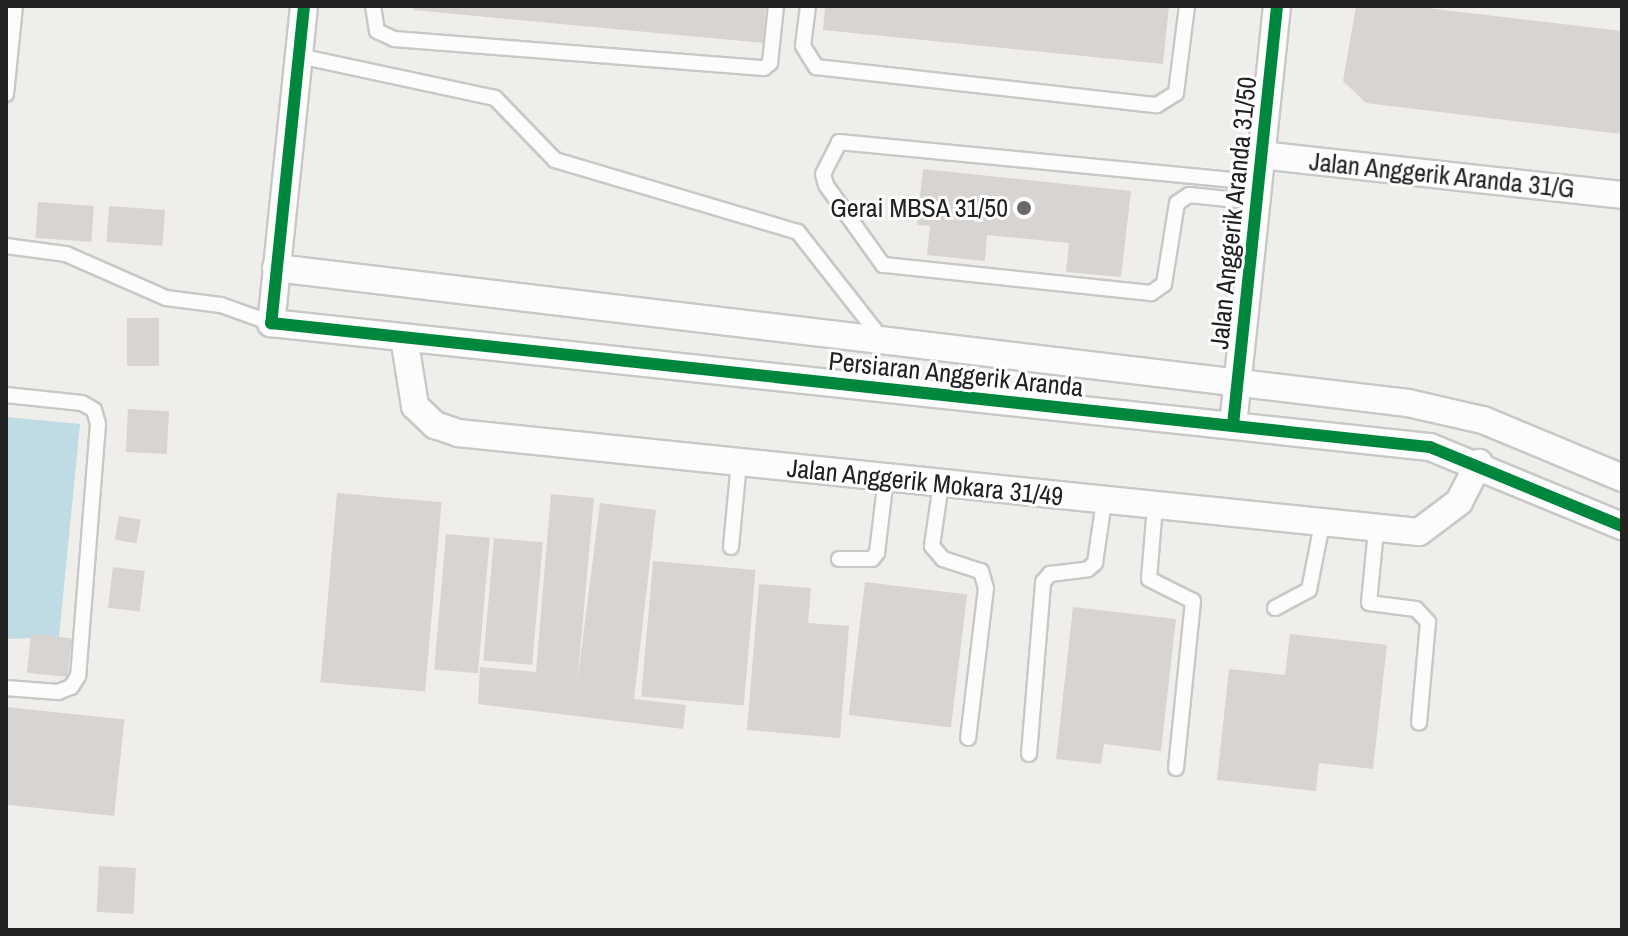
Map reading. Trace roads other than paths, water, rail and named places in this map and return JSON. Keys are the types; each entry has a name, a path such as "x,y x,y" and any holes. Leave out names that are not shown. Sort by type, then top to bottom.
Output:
{"street":[{"path":"271,323 304,6"},
{"name":"Jalan Anggerik Aranda 31/50","path":"1233,425 1277,6"},
{"name":"Jalan Anggerik Aranda 31/G","path":"1261,155 1622,195"},
{"name":"Persiaran Anggerik Aranda","path":"276,268 1408,403 1483,420 1622,478"},
{"name":"Persiaran Anggerik Aranda","path":"271,323 1430,447 1479,463 1622,526"},
{"name":"Jalan Anggerik Mokara 31/49","path":"404,337 415,406 435,425 458,433 1376,530 1419,532 1442,519 1459,502 1479,463"}],"lane":[{"path":"6,94 15,6"},
{"path":"373,6 377,31 394,39 764,68 770,63 776,6"},
{"path":"808,6 803,46 816,67 1157,105 1176,93 1187,6"},
{"path":"299,56 495,98 555,160 798,232 882,339"},
{"path":"839,142 1257,192 1189,195 1177,203 1164,284 1151,293 883,265 826,185 823,174 839,142"},
{"path":"6,246 66,254 166,298 221,305 271,323"},
{"path":"6,395 82,403 94,410 98,424 78,676 71,687 58,692 6,688"},
{"path":"731,547 739,463"},
{"path":"839,559 872,559 877,553 886,478"},
{"path":"941,484 932,546 943,559 981,571 986,588 968,738"},
{"path":"1029,754 1043,582 1050,574 1088,569 1095,563 1104,501"},
{"path":"1155,506 1149,579 1193,601 1176,768"},
{"path":"1275,608 1309,590 1322,524"},
{"path":"1376,530 1369,603 1416,609 1428,622 1419,723"}],"water":[{"path":"6,417 80,424 59,637 6,639"}],"place":[{"name":"Gerai MBSA 31/50","path":"1024,208"}]}
